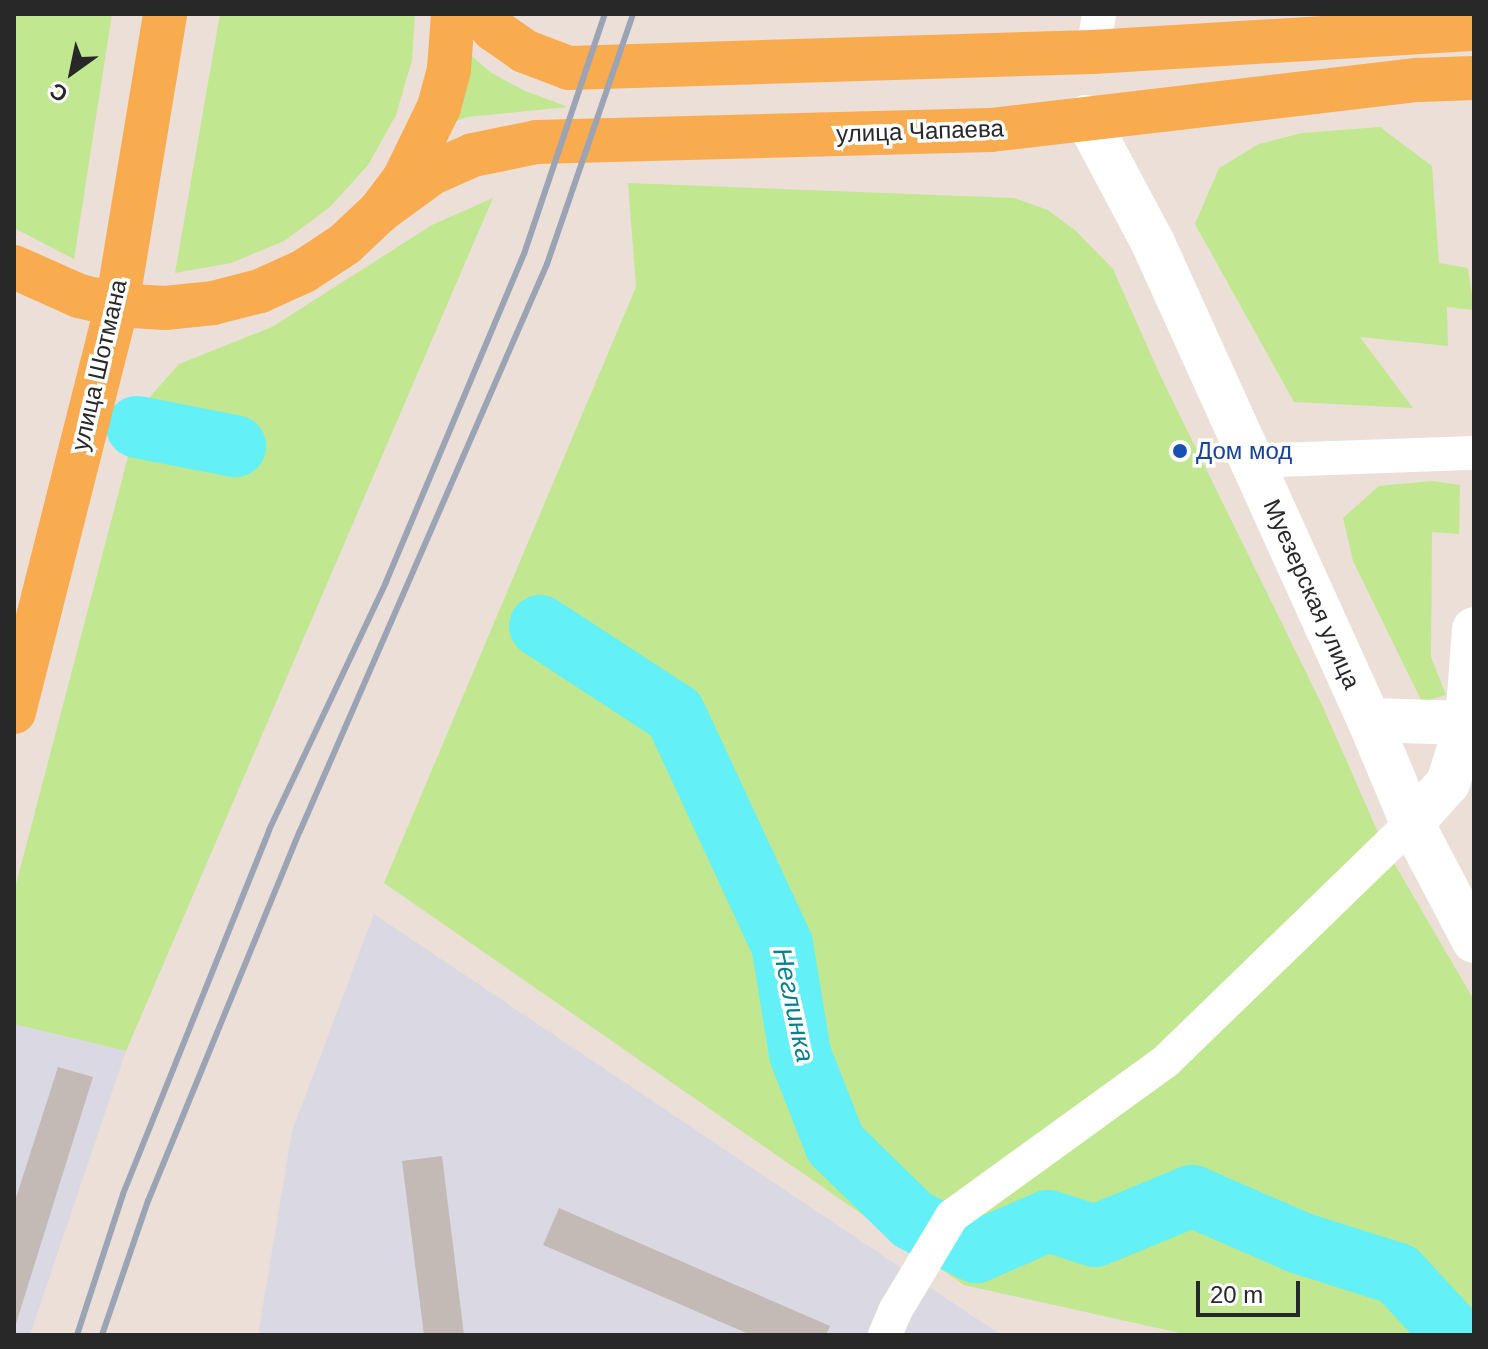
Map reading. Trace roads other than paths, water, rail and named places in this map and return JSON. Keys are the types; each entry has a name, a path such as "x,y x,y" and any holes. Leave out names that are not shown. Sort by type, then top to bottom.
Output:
{"main road":[{"name":"улица Шотмана","path":"14,712 117,305 165,14"},
{"path":"14,267 55,287 117,305 165,308 201,305 260,291 304,271 345,244 380,211 418,156 439,107 449,69 453,14"},
{"path":"482,14 493,29 524,51 569,68 1096,33 1474,29"},
{"path":"1086,117 1096,33"},
{"name":"улица Чапаева","path":"380,211 432,173 473,155 537,142 991,130 1419,80 1474,78"},
{"name":"Муезерская улица","path":"1086,117 1153,243 1369,720 1412,823 1474,941"},
{"path":"1412,823 1448,783 1467,723 1474,629"},
{"path":"1369,720 1467,723"}],"street":[{"path":"1252,461 1474,453"},
{"path":"885,1335 909,1287 952,1216 1166,1061 1412,823"}],"waterway":[{"name":"Неглинка","path":"137,427 235,446"},
{"name":"Неглинка","path":"540,626 675,714 782,944 800,1054 835,1144 913,1220 976,1252 1048,1221 1095,1236 1192,1196 1300,1243 1398,1274 1454,1335"}],"railway":[{"path":"77,1335 123,1194 269,830 386,582 524,254 605,14"},
{"path":"102,1335 148,1201 300,831 547,264 633,14"}],"place":[{"name":"Дом мод","path":"1180,451"}]}
